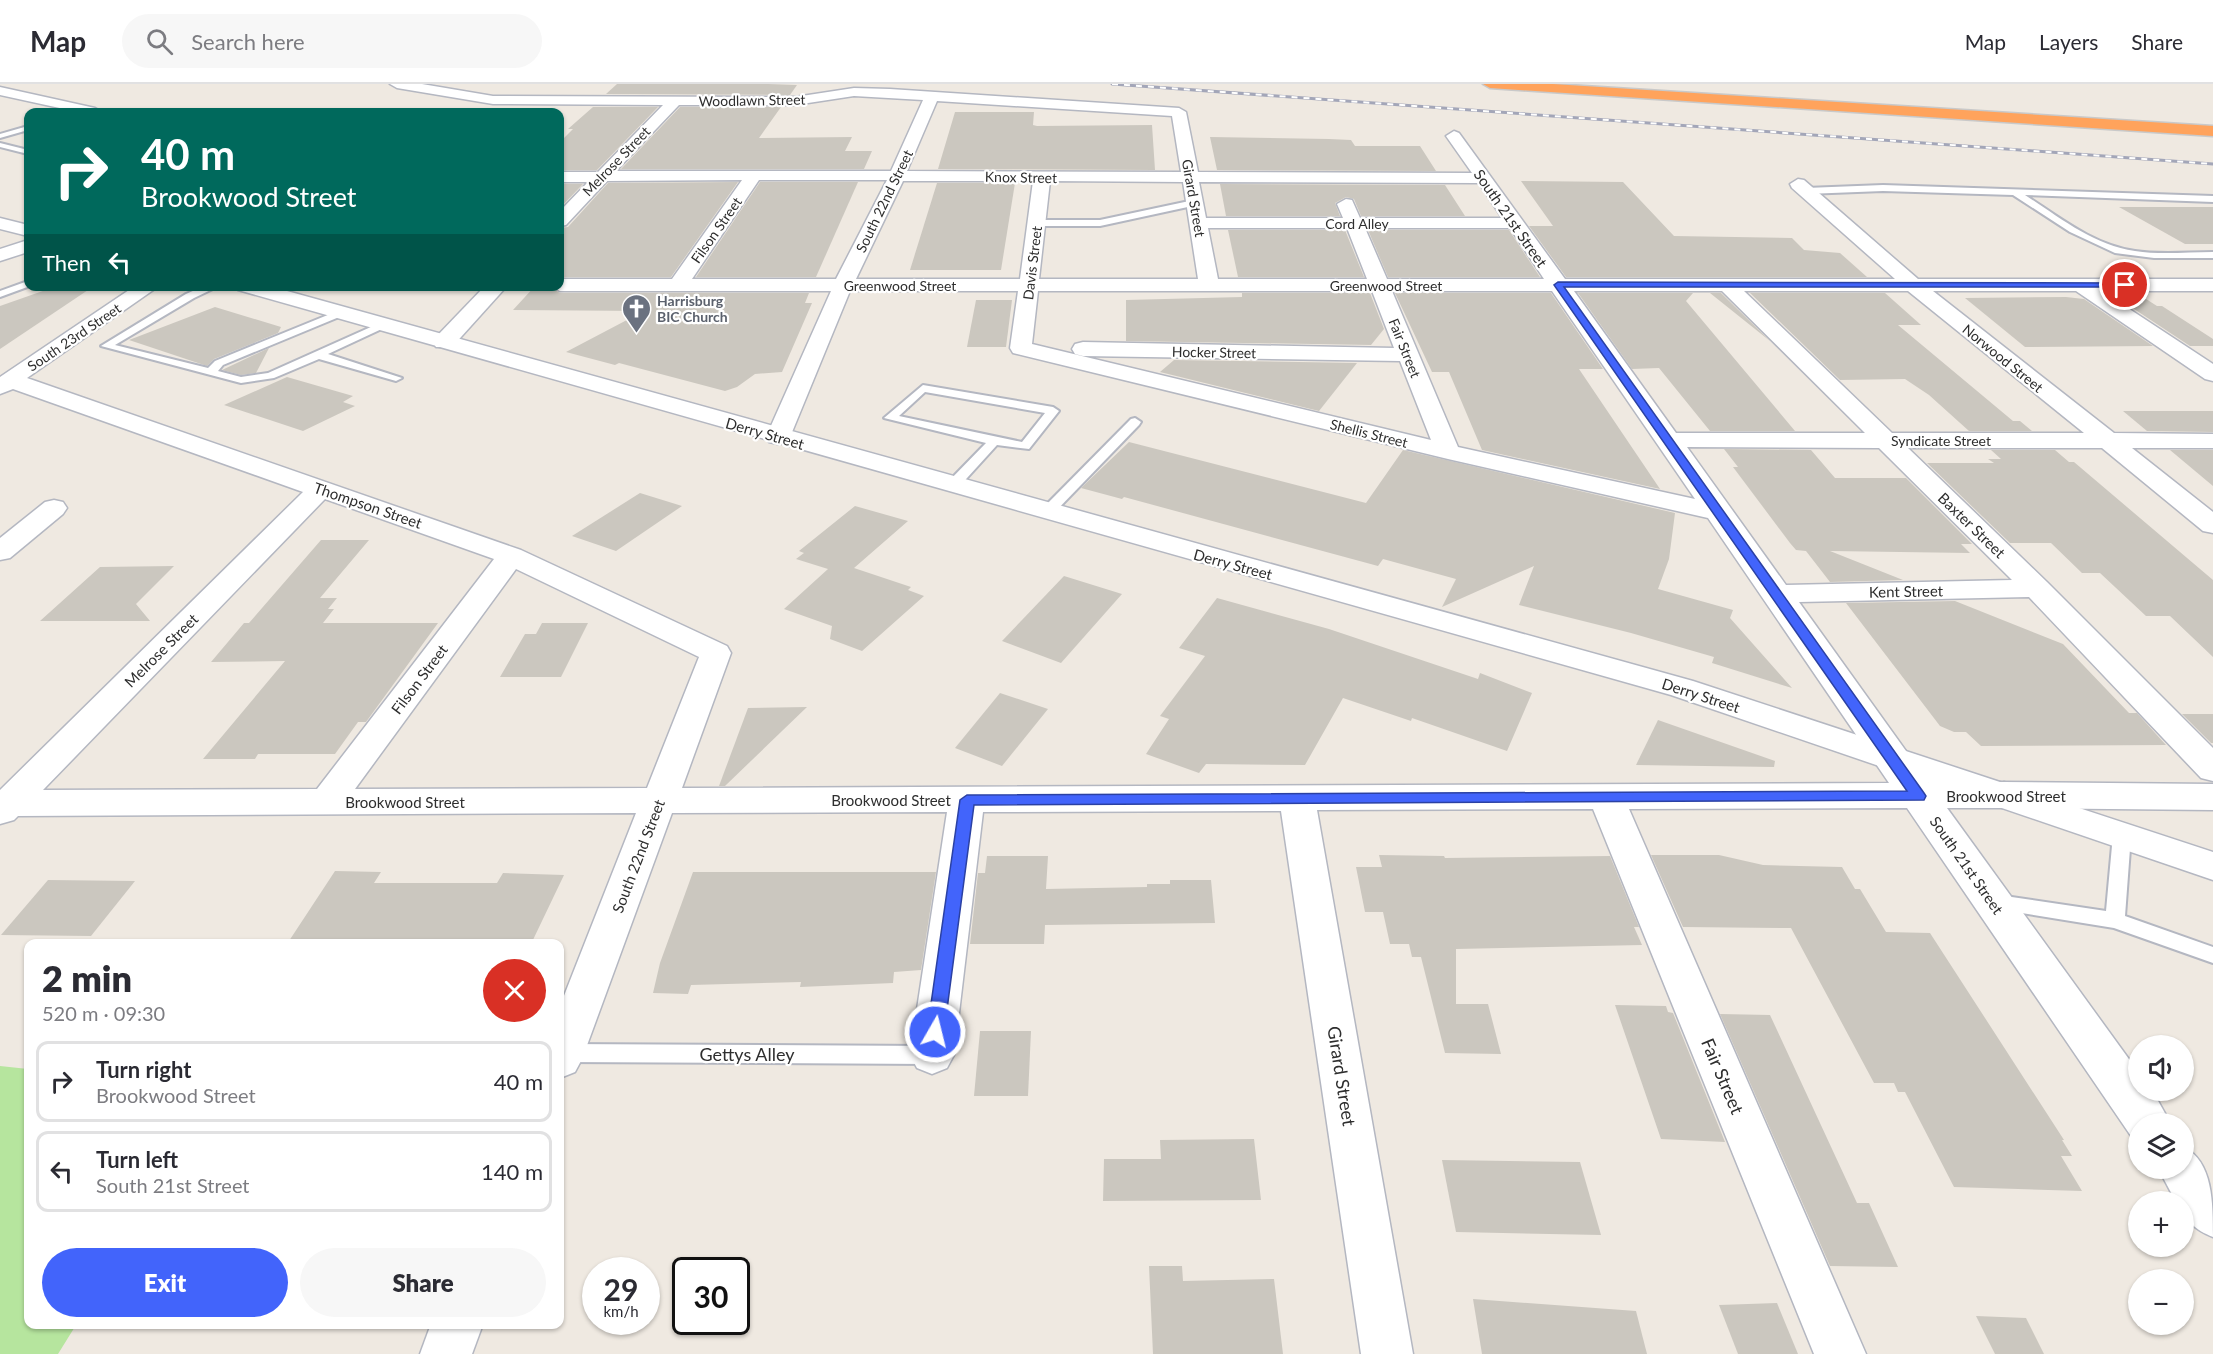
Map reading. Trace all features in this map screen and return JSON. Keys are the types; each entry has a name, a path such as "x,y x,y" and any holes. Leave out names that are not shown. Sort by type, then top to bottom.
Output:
{"highway":[{"path":"1490,84 2213,131"},
{"path":"1616,84 2213,122"}],"street":[{"name":"Woodlawn Street","path":"397,84 421,86 489,100 548,102 795,101 854,92 1179,111"},
{"path":"454,108 489,100 538,84"},
{"path":"0,91 74,108"},
{"name":"South 22nd Street","path":"778,437 843,285 897,176 932,96"},
{"path":"540,108 548,102"},
{"name":"Melrose Street","path":"564,217 674,102"},
{"name":"Girard Street","path":"1179,111 1209,285"},
{"name":"South 21st Street","path":"1454,136 2141,1113"},
{"name":"Knox Street","path":"564,177 754,175 1042,178 1484,178"},
{"name":"Filson Street","path":"678,285 754,175"},
{"name":"Davis Street","path":"1021,348 1042,178"},
{"name":"Fair Street","path":"1336,178 1448,452"},
{"name":"Norwood Street","path":"1802,188 1912,285 2213,525"},
{"path":"0,223 24,230"},
{"name":"Cord Alley","path":"1198,223 1515,223"},
{"path":"0,255 24,247"},
{"name":"Greenwood Street","path":"564,285 2213,285"},
{"name":"Baxter Street","path":"1727,285 2037,588 2213,769"},
{"path":"2080,285 2213,374"},
{"name":"South 23rd Street","path":"5,384 137,291"},
{"name":"Derry Street","path":"263,291 952,486 1682,688 2213,866"},
{"path":"444,342 492,291"},
{"name":"Hocker Street","path":"1021,348 1408,355"},
{"name":"Shellis Street","path":"1021,348 1448,452 1717,512"},
{"name":"Thompson Street","path":"5,384 321,488 511,556 716,653"},
{"name":"Syndicate Street","path":"1669,440 2213,441"},
{"name":"Melrose Street","path":"3,806 321,488"},
{"path":"0,552 54,508"},
{"name":"Filson Street","path":"326,802 511,556"},
{"name":"Kent Street","path":"1776,594 2037,588"},
{"name":"South 22nd Street","path":"564,1048 716,653"},
{"name":"Brookwood Street","path":"3,806 326,802 2004,795 2213,797"},
{"name":"Fair Street","path":"1606,798 1840,1354"},
{"name":"Girard Street","path":"1297,799 1387,1354"},
{"path":"932,1055 967,800"},
{"path":"446,1354 455,1329"}],"lane":[{"path":"0,136 24,129"},
{"path":"0,146 24,151"},
{"path":"1802,188 1883,188 2213,198"},
{"path":"2015,192 2080,234 2109,248 2135,254 2213,255"},
{"path":"1036,223 1100,223 1194,203"},
{"path":"0,294 24,285"},
{"path":"202,291 106,346 241,380 270,376 382,325"},
{"path":"210,372 219,363 340,313"},
{"path":"318,355 396,378"},
{"path":"923,388 1053,411 1025,446 994,441 890,418 923,388"},
{"path":"1047,512 1135,422"},
{"path":"952,486 994,441"},
{"path":"2115,920 2122,835"},
{"path":"1994,903 2115,920 2213,955"},
{"name":"Gettys Alley","path":"564,1056 932,1055"}],"green space":[{"path":"0,1066 24,1069 24,1329 74,1329 58,1354 0,1354"}],"building":[{"path":"617,84 797,85 790,95 606,94"},
{"path":"593,107 658,107 597,170 564,170 564,138 573,129 568,129"},
{"path":"680,107 781,107 759,138 852,137 845,151 872,151 864,169 621,169"},
{"path":"955,112 1034,112 1033,125 1037,126 1152,125 1155,170 938,169"},
{"path":"1210,137 1329,139 1351,140 1355,146 1420,146 1436,171 1217,170"},
{"path":"1521,181 1623,182 1674,236 1792,238 1804,250 1840,253 1867,277 1566,277 1529,226 1553,226"},
{"path":"738,182 671,277 564,277 564,228 568,227 608,183"},
{"path":"760,182 858,182 816,277 696,277"},
{"path":"937,183 1015,183 1001,270 910,270"},
{"path":"564,184 583,184 564,204"},
{"path":"1220,184 1445,185 1465,216 1361,216 1354,199 1346,197 1335,203 1340,216 1226,216"},
{"path":"2119,207 2213,207 2213,244 2185,244"},
{"path":"1228,230 1345,230 1364,277 1238,277"},
{"path":"1368,230 1509,230 1540,277 1388,277"},
{"path":"43,291 87,291 0,349 0,306"},
{"path":"530,291 809,293 805,303 812,303 782,372 755,374 737,387 725,391 619,363 615,365 566,352 644,311 513,310"},
{"path":"1242,293 1370,293 1384,329 1371,345 1126,341 1126,300 1242,297"},
{"path":"1395,293 1551,293 1603,369 1579,369 1660,489 1482,450 1449,372 1432,372"},
{"path":"1578,293 1693,293 1686,301 1795,431 1710,431 1659,368 1632,369"},
{"path":"1710,293 1721,293 1770,341"},
{"path":"1750,293 1885,293 1921,325 1898,325 2013,421 2020,421 2032,431 1969,431 1929,395 1905,379 1840,380"},
{"path":"2066,297 2084,299 2153,346 2025,347 1965,298"},
{"path":"2119,299 2146,299 2157,306 2162,306 2213,339 2213,346 2190,346"},
{"path":"976,300 1012,300 1006,347 967,347"},
{"path":"215,307 281,327 278,333 214,359 207,366 129,340"},
{"path":"269,348 256,373 241,375 222,370"},
{"path":"1174,360 1357,363 1319,411 1160,372"},
{"path":"287,377 353,396 343,402 355,406 303,431 224,405"},
{"path":"2123,411 2213,411 2213,432 2147,431"},
{"path":"1129,442 1366,503 1403,450 1675,513 1669,559 1658,589 1733,610 1730,618 1792,688 1712,663 1714,657 1631,633 1519,605 1534,566 1442,607 1456,579 1383,559 1378,566 1124,497 1122,499 1081,488"},
{"path":"1724,449 1811,450 1835,478 1906,478 1972,544 1961,544 1970,553 1830,551 1903,580 1830,582 1806,551 1796,550 1790,543 1733,467 1738,467"},
{"path":"1991,450 2055,450 2069,462 2074,462 2213,580 2213,657 2170,616 2146,616 2100,573 2082,573 2051,543 2010,543 1927,463 1994,463 1988,459 2001,459"},
{"path":"2170,450 2213,450 2213,486"},
{"path":"640,493 682,506 616,551 572,536"},
{"path":"855,506 908,521 854,568 911,587 908,590 924,596 862,651 830,639 832,626 784,609 828,569 796,559 804,553 799,551"},
{"path":"321,540 369,540 320,598 337,598 328,609 334,609 323,623 438,623 366,722 358,722 335,754 258,754 255,759 203,759 285,661 211,662 244,623 249,623"},
{"path":"174,566 136,604 150,621 40,621 100,567"},
{"path":"1064,576 1122,594 1061,663 1002,641"},
{"path":"1217,598 1329,629 1478,679 1480,673 1532,693 1507,751 1412,718 1411,721 1343,698 1305,765 1206,764 1199,773 1146,754 1169,719 1160,716 1205,656 1179,648"},
{"path":"1955,601 2063,644 2129,713 2137,713 2166,745 1981,746 1966,732 1954,732 1940,726 1846,603"},
{"path":"542,623 588,623 561,677 500,677 525,634 536,634"},
{"path":"1000,693 1048,709 1002,766 955,748"},
{"path":"807,707 725,786 719,786 748,708"},
{"path":"2182,714 2213,714 2213,743 2211,743"},
{"path":"1658,720 1775,761 1774,767 1636,765"},
{"path":"1379,855 1444,856 1445,858 1610,856 1639,927 1634,927 1642,945 1456,949 1456,1004 1488,1004 1501,1054 1445,1053 1421,957 1412,957 1409,944 1390,944 1383,912 1365,912 1356,867 1382,867"},
{"path":"1651,855 1719,855 1763,865 1842,867 1855,889 1860,889 1886,932 1930,933 2064,1140 2062,1140 2072,1156 2061,1156 2082,1191 1954,1187 1905,1092 1898,1092 1894,1083 1874,1083 1791,928 1683,927"},
{"path":"987,856 1048,856 1046,889 1147,887 1147,884 1170,884 1170,880 1211,880 1215,923 1045,925 1044,944 970,944 978,873 985,873"},
{"path":"335,871 381,872 374,883 497,883 503,873 564,875 533,939 290,939"},
{"path":"693,872 936,872 921,970 894,972 893,983 800,987 801,982 691,985 688,994 653,993 660,963"},
{"path":"48,880 135,881 91,936 1,935"},
{"path":"1615,1005 1666,1006 1668,1012 1673,1013 1725,1142 1661,1139"},
{"path":"1720,1014 1770,1015 1857,1203 1869,1203 1898,1267 1830,1266"},
{"path":"980,1031 1031,1031 1028,1096 974,1096"},
{"path":"1254,1139 1261,1200 1103,1201 1104,1159 1161,1159 1160,1140"},
{"path":"1442,1160 1580,1162 1601,1235 1456,1232"},
{"path":"1149,1266 1182,1266 1183,1281 1274,1279 1283,1354 1153,1354"},
{"path":"1473,1299 1636,1311 1647,1354 1482,1354"},
{"path":"1777,1303 1798,1354 1738,1354 1719,1305"},
{"path":"1976,1316 2026,1318 2044,1354 1995,1354"}],"railway":[{"path":"1112,84 2213,164"}],"place":[{"name":"Harrisburg BIC Church","path":"636,334"}],"route":[{"path":"935,1032 967,800 1919,796 1558,285 2125,285"}]}
